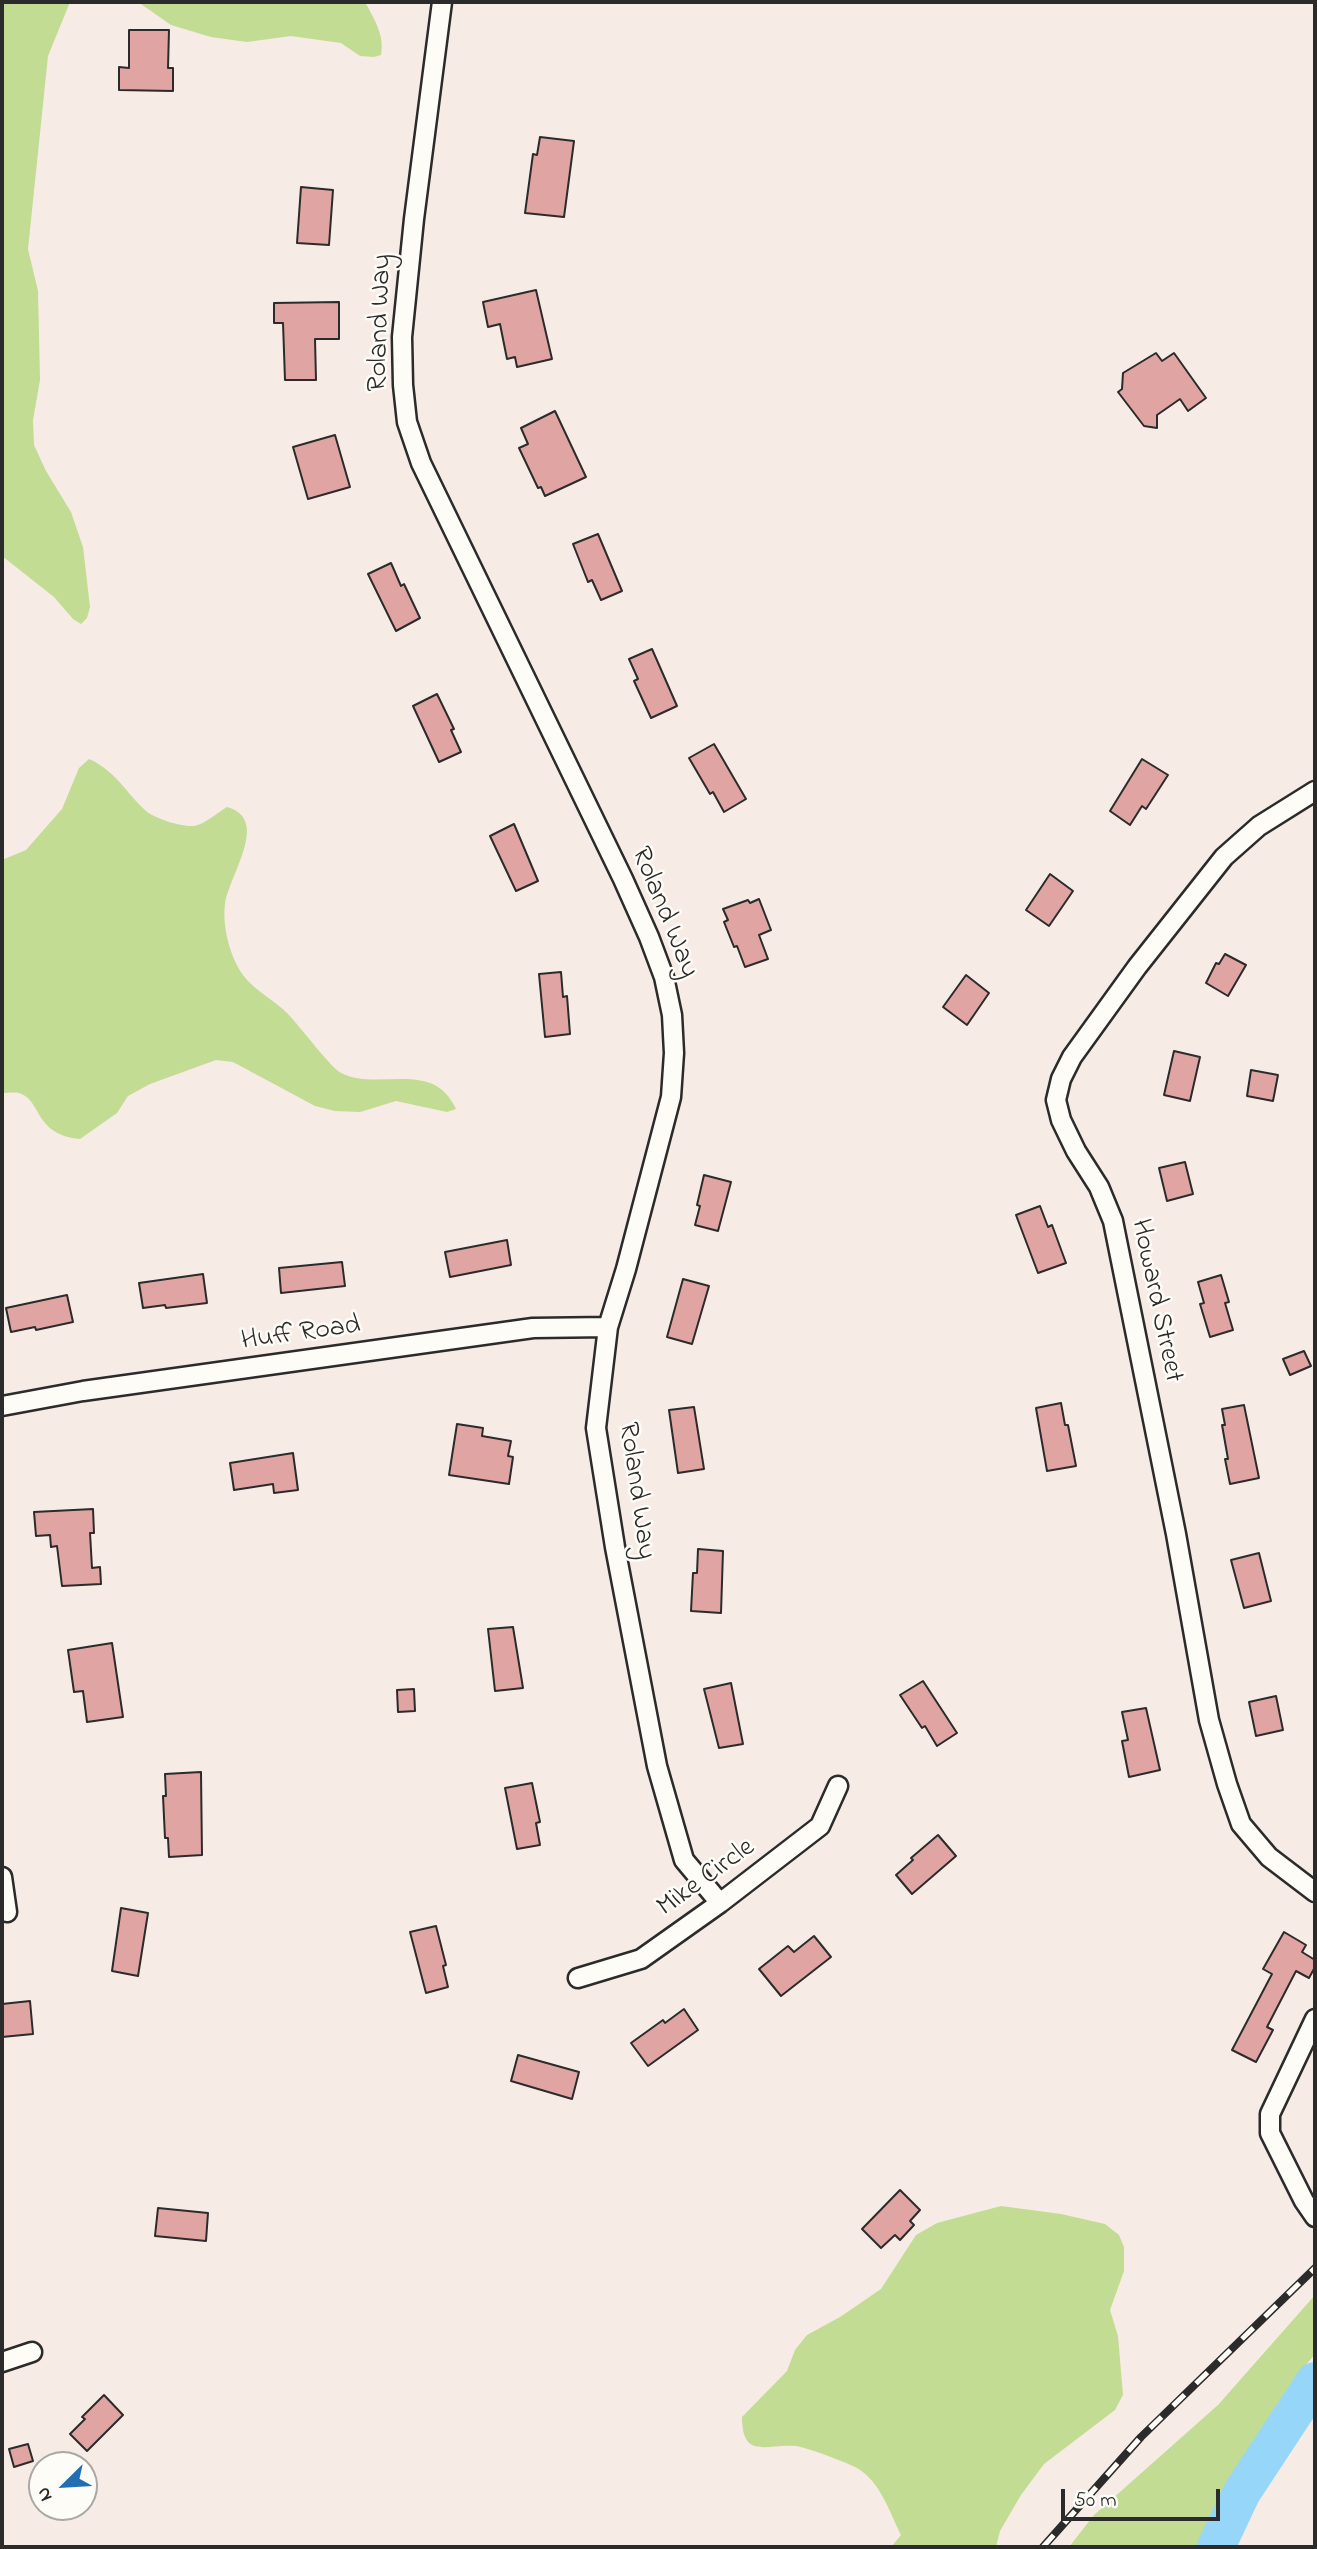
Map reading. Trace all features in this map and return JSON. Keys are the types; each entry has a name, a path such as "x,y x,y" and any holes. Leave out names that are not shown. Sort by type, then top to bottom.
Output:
{"street":[{"name":"Roland Way","path":"442,2 402,337 407,422 421,463 649,937 664,977 672,1015 674,1053 671,1097 608,1327 596,1427 615,1547 657,1766 684,1860 720,1903"},
{"name":"Howard Street","path":"1315,791 1259,826 1224,857 1136,967 1072,1057 1061,1079 1056,1100 1061,1120 1076,1151 1099,1187 1113,1221 1176,1534 1209,1720 1227,1784 1241,1824 1269,1857 1315,1892"},
{"name":"Huff Road","path":"2,1406 83,1391 533,1328 608,1327"},
{"name":"Mike Circle","path":"578,1978 641,1959 720,1903 820,1826 838,1786"},
{"path":"2,1877 7,1912"},
{"path":"1315,2019 1270,2114 1270,2133 1304,2201 1315,2217"},
{"path":"2,2362 32,2352"}],"green space":[{"path":"2,2 70,2 48,56 28,249 38,291 40,380 33,420 34,445 71,512 83,547 90,607 87,618 81,624 73,619 54,597 2,556"},
{"path":"138,2 365,2 380,34 381,55 360,56 341,43 291,36 247,42 211,37 171,25"},
{"path":"89,759 114,776 146,811 162,820 194,826 227,807 240,813 246,823 247,835 228,892 224,913 231,950 243,975 287,1013 341,1073 356,1078 419,1080 434,1085 446,1094 456,1109 447,1112 396,1101 360,1112 335,1111 315,1106 233,1062 216,1060 150,1084 128,1096 117,1113 80,1139 54,1131 26,1097 19,1093 2,1093 2,860 26,850 62,809 79,768"},
{"path":"1001,2206 1061,2214 1105,2224 1119,2235 1124,2247 1124,2271 1110,2310 1118,2336 1123,2395 1115,2410 1044,2464 1021,2495 1000,2531 996,2547 891,2547 901,2535 884,2498 865,2474 845,2462 802,2447 752,2445 746,2440 742,2417 787,2371 795,2350 807,2335 840,2317 881,2289 916,2235 937,2223"},
{"path":"1315,2295 1315,2354 1305,2366 1290,2396 1260,2431 1227,2496 1196,2547 1069,2547 1094,2515 1218,2405"}],"building":[{"path":"129,30 169,30 168,68 173,68 173,91 119,90 119,67 129,68"},
{"path":"540,137 574,141 564,217 525,213 533,154 537,155"},
{"path":"301,187 333,190 329,245 297,243"},
{"path":"536,290 552,359 517,367 515,357 507,359 500,324 488,327 483,302"},
{"path":"339,302 339,339 315,339 316,380 285,380 283,323 274,323 274,303"},
{"path":"1156,353 1162,361 1174,353 1206,398 1188,411 1180,399 1157,415 1157,428 1144,426 1118,392 1122,389 1123,373"},
{"path":"555,411 586,477 545,496 541,487 538,488 519,448 528,444 521,428"},
{"path":"335,435 350,487 308,499 293,447"},
{"path":"598,534 622,591 601,600 592,580 588,582 573,544"},
{"path":"391,563 420,618 396,631 368,574"},
{"path":"652,649 677,706 651,718 634,681 638,679 629,659"},
{"path":"437,694 454,729 451,730 461,752 439,762 413,706"},
{"path":"714,744 746,799 724,812 689,758"},
{"path":"1142,759 1168,775 1146,809 1142,806 1130,825 1110,811"},
{"path":"514,824 538,881 516,891 490,836"},
{"path":"1050,874 1073,891 1049,926 1026,910"},
{"path":"759,899 771,930 759,935 768,959 745,967 724,922 728,920 723,909"},
{"path":"1225,954 1246,965 1228,996 1206,983 1216,963 1219,964"},
{"path":"561,972 563,997 567,996 570,1034 545,1037 539,974"},
{"path":"966,975 989,993 967,1025 943,1007"},
{"path":"1174,1051 1200,1057 1190,1101 1164,1095"},
{"path":"1251,1070 1278,1075 1273,1101 1247,1096"},
{"path":"1185,1162 1193,1194 1167,1201 1159,1168"},
{"path":"704,1175 731,1182 718,1231 695,1225"},
{"path":"1040,1206 1048,1227 1052,1225 1066,1263 1038,1273 1016,1215"},
{"path":"507,1240 511,1265 450,1277 445,1252"},
{"path":"342,1262 345,1286 281,1293 279,1268"},
{"path":"203,1274 207,1303 143,1308 139,1283"},
{"path":"1221,1275 1233,1330 1210,1337 1200,1304 1204,1303 1198,1282"},
{"path":"683,1279 709,1286 692,1344 667,1337"},
{"path":"67,1295 73,1322 11,1332 6,1308"},
{"path":"1304,1351 1311,1366 1290,1375 1283,1359"},
{"path":"1061,1403 1076,1466 1047,1471 1036,1408"},
{"path":"1244,1405 1259,1478 1230,1484 1225,1459 1228,1459 1222,1409"},
{"path":"694,1407 704,1469 678,1473 669,1410"},
{"path":"457,1424 483,1428 482,1436 511,1441 508,1456 513,1457 509,1484 449,1475"},
{"path":"293,1453 298,1490 274,1493 273,1484 234,1490 230,1463"},
{"path":"93,1509 94,1533 90,1533 92,1568 100,1567 101,1584 62,1586 57,1546 51,1547 50,1535 36,1536 34,1512"},
{"path":"698,1549 723,1551 721,1613 691,1611 693,1573 697,1573"},
{"path":"1259,1553 1271,1601 1244,1608 1231,1560"},
{"path":"513,1627 523,1688 495,1691 488,1629"},
{"path":"112,1643 123,1717 87,1722 83,1691 74,1692 68,1650"},
{"path":"923,1681 957,1733 937,1746 900,1695"},
{"path":"731,1683 743,1744 719,1748 704,1689"},
{"path":"414,1689 415,1711 398,1712 397,1690"},
{"path":"1276,1696 1283,1730 1256,1736 1249,1702"},
{"path":"1146,1708 1160,1770 1129,1777 1122,1741 1128,1740 1122,1712"},
{"path":"201,1772 202,1855 169,1857 168,1838 165,1838 165,1774"},
{"path":"532,1783 540,1822 536,1823 540,1845 517,1849 505,1788"},
{"path":"938,1835 956,1856 912,1894 896,1875"},
{"path":"121,1908 148,1913 138,1976 112,1971"},
{"path":"436,1926 446,1965 443,1966 448,1987 426,1993 410,1932"},
{"path":"1284,1932 1306,1945 1302,1952 1315,1960 1315,1967 1309,1978 1296,1971 1267,2027 1273,2030 1256,2062 1232,2050 1272,1974 1263,1969"},
{"path":"814,1936 831,1957 781,1996 759,1969 788,1946 794,1952"},
{"path":"30,2001 33,2034 2,2037 2,2004"},
{"path":"684,2009 698,2030 648,2066 631,2043"},
{"path":"518,2055 579,2072 572,2099 511,2081"},
{"path":"900,2190 920,2210 910,2221 914,2225 900,2240 895,2235 881,2248 862,2229"},
{"path":"158,2208 208,2213 206,2241 155,2236"},
{"path":"104,2395 123,2415 87,2451 70,2434 85,2419 82,2417"},
{"path":"28,2444 28,2463 14,2467 9,2449"}],"waterway":[{"path":"1216,2547 1242,2492 1315,2381"}],"railway":[{"path":"1043,2547 1141,2437 1315,2268"}]}
